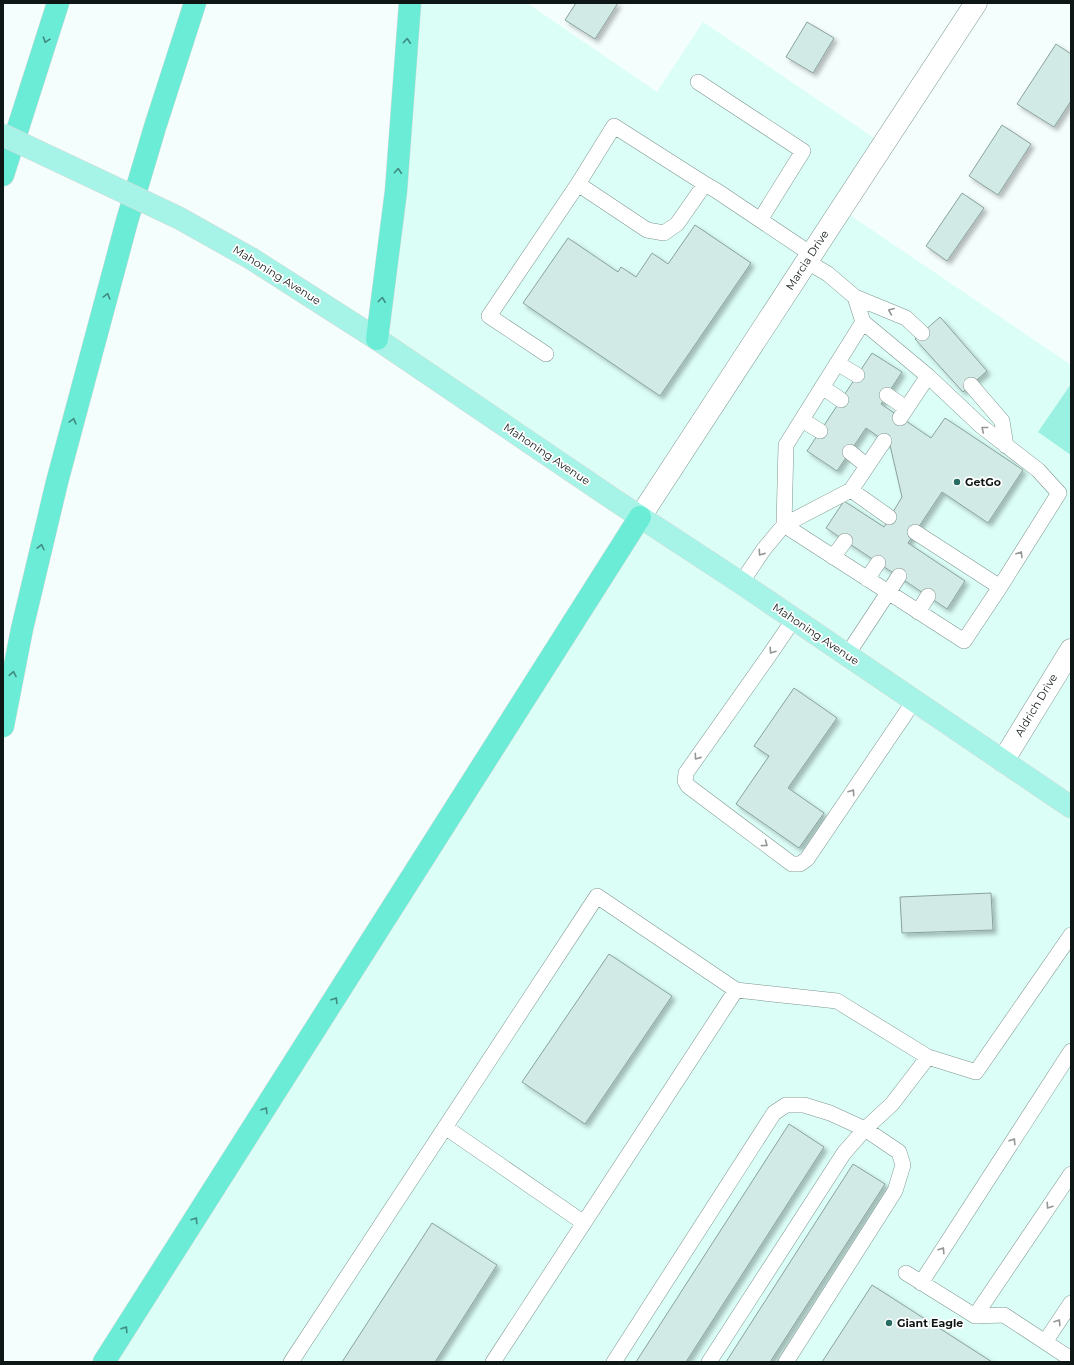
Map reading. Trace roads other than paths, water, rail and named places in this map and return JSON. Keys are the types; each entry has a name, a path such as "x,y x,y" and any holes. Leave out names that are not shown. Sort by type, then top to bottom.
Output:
{"highway":[{"path":"3,175 58,3"},
{"path":"3,726 22,629 56,482 155,127 195,3"},
{"path":"377,339 396,191 410,3"},
{"path":"104,1362 640,517"}],"main road":[{"name":"Mahoning Avenue","path":"3,134 179,218 252,259 377,339 640,517 741,583 1071,807"}],"street":[{"name":"Marcia Drive","path":"640,517 976,3"},
{"name":"Aldrich Drive","path":"1003,761 1071,650"}],"lane":[{"path":"698,82 804,151 760,220"},
{"path":"546,354 489,316 578,184 614,126 760,220 809,258 855,297 906,318 922,333"},
{"path":"578,184 647,230 664,233 677,224 705,184"},
{"path":"784,525 964,641 1059,493 1038,470 980,426 928,376 863,322 855,297"},
{"path":"784,525 786,445 863,322"},
{"path":"837,363 857,375"},
{"path":"887,395 903,413 928,376"},
{"path":"971,385 1002,421 1006,446"},
{"path":"822,387 841,400"},
{"path":"802,420 820,431"},
{"path":"741,583 764,549 784,525 851,490 884,441"},
{"path":"850,452 867,466"},
{"path":"851,490 866,508 889,517"},
{"path":"918,539 950,563 1000,587"},
{"path":"833,556 845,541"},
{"path":"867,579 878,562"},
{"path":"847,655 898,576"},
{"path":"918,612 928,596"},
{"path":"794,619 686,773 685,781 688,786 792,864 800,864 807,859 914,701"},
{"path":"291,1362 597,896 736,990 837,1001 928,1057 976,1072 1071,934"},
{"path":"493,1362 736,990"},
{"path":"921,1282 1071,1051"},
{"path":"709,1362 844,1153 865,1129 892,1104 928,1057"},
{"path":"614,1362 774,1113 786,1105 804,1105 830,1112 865,1129 900,1152 903,1165 895,1191 786,1362"},
{"path":"445,1127 584,1222"},
{"path":"975,1316 1071,1174"},
{"path":"906,1274 975,1316 1004,1315 1071,1359"},
{"path":"1045,1342 1071,1303"}],"place":[{"name":"GetGo","path":"957,482"},
{"name":"Giant Eagle","path":"889,1323"}]}
